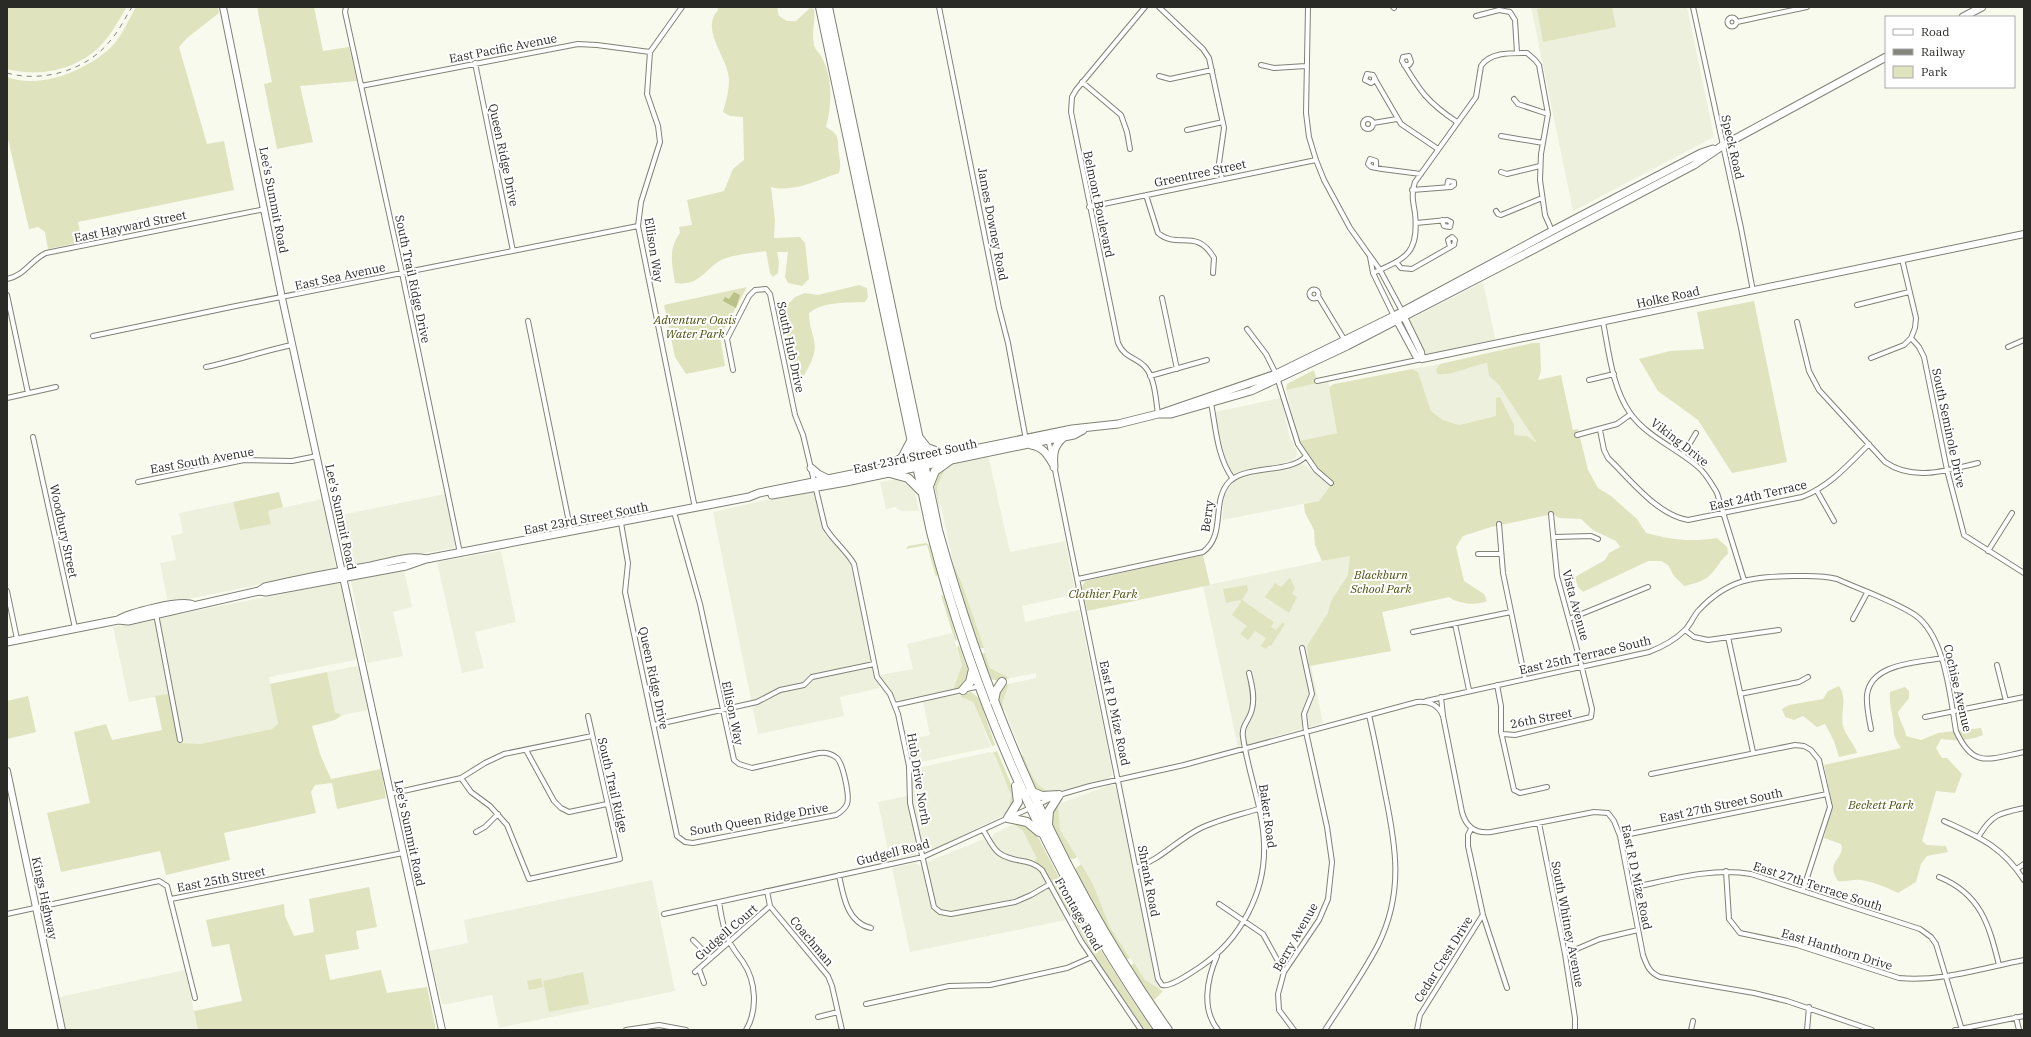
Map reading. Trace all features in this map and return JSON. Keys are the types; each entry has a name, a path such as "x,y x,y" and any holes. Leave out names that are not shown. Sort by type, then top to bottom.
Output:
{"highway":[{"path":"820,7 915,438 927,448 946,457 935,471 929,487"},
{"path":"828,7 920,463 924,498 939,564 973,668 994,702 1030,792 1033,807"},
{"path":"915,438 902,458 890,470 912,480 924,498"},
{"path":"920,463 929,487 948,569 1019,797 1017,805 1008,818 1023,820 1049,837"},
{"path":"963,690 970,682 973,668"},
{"path":"994,702 996,691 1002,682"},
{"path":"1009,762 1049,837 1105,934 1168,1030"},
{"path":"1030,792 1042,796 1053,797 1060,795"},
{"path":"1060,795 1048,815 1049,837 1095,932 1159,1030"}],"main road":[{"name":"Lee's Summit Road","path":"223,7 292,345 442,1030"},
{"path":"1965,16 1982,7"},
{"path":"1403,314 1694,165 1722,146 1885,58"},
{"path":"1158,414 1277,376 1395,319 1552,231 1701,154 1722,146"},
{"name":"Holke Road","path":"1422,359 2024,234"},
{"path":"1403,314 1421,352 1422,359"},
{"path":"1158,414 1171,414 1211,404 1251,391 1344,339 1395,319"},
{"path":"1395,319 1416,356 1422,359"},
{"name":"East 23rd Street South","path":"1048,437 1072,429 1085,429 1158,414"},
{"name":"East 23rd Street South","path":"7,642 118,620 127,614 155,612 187,602 193,605 259,591 266,592 343,574 406,566 426,559 460,554 749,497 756,498 815,484 890,470 946,457 1048,437 1065,436 1085,429"},
{"path":"1054,466 1053,451 1056,445 1065,436"},
{"path":"1026,441 1040,447 1054,466"},
{"path":"811,468 818,474 828,479"},
{"name":"East 23rd Street South","path":"815,484 828,479 890,470"},
{"name":"Kings Highway","path":"7,771 62,1030"}],"street":[{"name":"Ellison Way","path":"682,7 650,52 646,94 658,126 660,142 641,202 638,226 695,508"},
{"name":"James Downey Road","path":"939,7 999,308 1008,343 1026,441"},
{"name":"Belmont Boulevard","path":"1145,7 1082,82 1072,97 1072,112 1089,207 1118,343 1125,354 1147,369 1150,376"},
{"path":"1159,7 1203,49 1209,58 1223,122 1224,136 1219,163 1222,179"},
{"path":"1308,7 1306,113 1309,137 1316,160 1350,228 1380,270 1403,314"},
{"name":"Speck Road","path":"1693,7 1741,228 1753,291"},
{"path":"1737,22 1807,7"},
{"name":"South Trail Ridge Drive","path":"346,8 344,12 402,274 460,554"},
{"path":"1476,16 1499,10 1510,12 1515,20 1517,53"},
{"name":"East Pacific Avenue","path":"361,86 578,44 597,44 650,52"},
{"path":"1373,272 1396,262 1408,254 1413,248 1416,223 1412,190 1438,149 1476,97 1479,74 1484,62 1493,56 1517,53 1530,55 1538,66 1548,114 1540,166 1542,198 1545,215 1552,231"},
{"name":"Queen Ridge Drive","path":"475,64 513,251"},
{"path":"1404,65 1413,81 1427,99 1457,122"},
{"path":"1261,66 1274,68 1306,66"},
{"path":"1159,76 1170,79 1212,70"},
{"path":"1374,77 1397,119 1414,133 1438,149"},
{"path":"1082,82 1121,115 1127,132 1130,149"},
{"path":"1514,99 1518,104 1548,114"},
{"path":"1372,123 1397,119"},
{"path":"1187,130 1223,122"},
{"path":"1501,136 1543,143"},
{"name":"Greentree Street","path":"1089,207 1316,160"},
{"path":"1501,172 1507,174 1540,166"},
{"path":"1376,168 1421,174"},
{"path":"1412,190 1447,187"},
{"path":"1146,195 1158,233 1168,239 1195,240 1203,244 1214,258 1213,273"},
{"path":"1496,211 1501,215 1517,207 1542,198"},
{"name":"East Hayward Street","path":"7,279 18,276 34,260 46,253 264,209"},
{"path":"1416,223 1442,220"},
{"name":"East Sea Avenue","path":"93,336 638,226"},
{"path":"1396,262 1401,268 1412,268 1450,247"},
{"path":"1370,257 1373,272 1395,319"},
{"path":"1871,358 1899,349 1911,338 1915,328 1916,318 1902,259"},
{"name":"South Hub Drive","path":"733,370 727,339 749,296 755,290 766,289 770,294 795,415 803,435 815,484"},
{"path":"1857,305 1909,292"},
{"path":"7,295 28,393"},
{"path":"1318,296 1344,339"},
{"path":"1162,298 1177,369"},
{"path":"528,321 572,532"},
{"name":"Viking Drive","path":"1603,322 1614,374 1620,394 1631,414 1643,427 1698,466 1710,480 1717,493 1744,580"},
{"path":"1797,322 1809,371 1819,390 1890,466 1927,474 1978,463"},
{"path":"1247,329 1266,354 1277,376 1293,431 1305,456 1316,470 1331,483"},
{"name":"South Seminole Drive","path":"1911,338 1919,347 1924,357 1947,470 1964,535 2024,573"},
{"path":"2008,347 2024,340"},
{"path":"206,367 232,362 265,350 292,345"},
{"name":"Holke Road","path":"1317,381 1422,359"},
{"path":"1158,414 1150,376 1207,360"},
{"path":"1588,380 1614,374"},
{"path":"7,398 56,387"},
{"path":"1211,404 1225,468 1233,478 1244,474 1292,464 1305,456"},
{"path":"1577,435 1600,430 1617,424 1631,414"},
{"name":"East 24th Terrace","path":"1600,430 1604,450 1608,458 1666,513 1688,520 1724,514 1802,497 1817,491 1830,482 1869,444"},
{"path":"1683,455 1696,433"},
{"name":"East R D Mize Road","path":"1048,437 1118,780 1424,701"},
{"name":"Woodbury Street","path":"33,438 75,628"},
{"name":"East South Avenue","path":"138,482 244,460 292,461 317,456"},
{"name":"Berry","path":"1078,579 1198,554 1208,548 1214,541 1221,495 1233,478"},
{"name":"Hub Drive North","path":"815,484 824,527 830,537 847,554 854,564 874,664 880,683 890,694 895,705 909,766 910,803 922,857"},
{"path":"1817,491 1834,521"},
{"name":"Ellison Way","path":"674,512 700,604 732,755 739,764 752,768 819,753 830,754 837,758 841,764 849,797 844,809"},
{"path":"1988,551 2012,513"},
{"name":"Vista Avenue","path":"1551,514 1555,537 1557,576 1592,709 1591,717 1584,720"},
{"name":"Queen Ridge Drive","path":"621,523 628,563 625,592 677,836"},
{"path":"1499,524 1503,573 1525,679"},
{"path":"1555,537 1591,536 1598,539"},
{"path":"1478,554 1501,554"},
{"name":"East 25th Terrace South","path":"1424,701 1470,690 1582,668 1649,652 1664,646 1685,630 1698,611 1714,596 1732,584 1744,580 1764,577 1826,576 1867,593"},
{"path":"1569,619 1648,587"},
{"path":"7,591 18,640"},
{"path":"1853,619 1867,593"},
{"name":"Cochise Avenue","path":"1867,593 1908,611 1922,620 1935,637 1942,658 1956,731 1961,743 1969,752 1976,757 1987,759 2024,752"},
{"path":"155,612 180,740"},
{"path":"1413,632 1511,612"},
{"path":"1456,624 1470,690"},
{"path":"1685,630 1694,637 1703,640 1728,638 1779,630"},
{"path":"1728,638 1753,752"},
{"name":"Berry Avenue","path":"1294,1030 1279,1010 1278,994 1284,972 1319,920 1328,899 1332,862 1327,827 1306,732 1304,714 1312,694 1302,648"},
{"path":"1871,729 1867,696 1871,684 1877,676 1892,668 1942,658"},
{"path":"654,725 723,711 757,702 780,690 804,685 812,677 874,664"},
{"path":"1997,665 2006,701"},
{"name":"Baker Road","path":"1162,986 1168,986 1217,955 1245,921 1257,893 1263,872 1264,844 1243,736 1244,725 1252,710 1253,693 1249,673"},
{"path":"1740,694 1799,682 1808,677"},
{"path":"895,705 983,685"},
{"path":"1497,685 1501,706 1503,734 1514,790 1520,793 1547,787"},
{"path":"1441,697 1443,716 1462,812 1471,829"},
{"path":"1925,717 2024,697"},
{"path":"1424,701 1430,702 1438,707 1443,716"},
{"path":"1325,1030 1378,944 1390,912 1395,890 1396,866 1394,838 1369,715"},
{"name":"South Trail Ridge","path":"498,814 510,832 529,879 620,859 588,716"},
{"name":"26th Street","path":"1503,734 1516,735 1584,720"},
{"path":"390,794 461,778 495,758 592,736"},
{"path":"1651,774 1753,752 1795,745 1804,746 1815,754 1819,760 1827,794 1829,813 1803,890"},
{"path":"526,750 554,801 561,808 569,812 607,804"},
{"path":"461,778 471,792 498,814 485,827 476,832"},
{"name":"Gudgell Road","path":"664,914 922,857 1060,795 1118,780"},
{"name":"Shrank Road","path":"1118,780 1158,979 1162,986"},
{"name":"East 27th Street South","path":"1620,836 1827,794"},
{"path":"1979,836 1985,825 1994,817 1999,814 2024,808"},
{"name":"South Queen Ridge Drive","path":"677,836 685,842 693,843 836,814 844,809"},
{"path":"1136,868 1159,858 1185,838 1200,829 1258,809"},
{"name":"East R D Mize Road","path":"1471,829 1485,833 1602,812 1608,813 1614,821 1620,836 1638,930 1647,968 1660,977 1754,993 1809,1007 1872,1030"},
{"path":"1944,821 1979,836 1998,849 2017,869 2024,880"},
{"name":"South Whitney Avenue","path":"1539,823 1576,1018 1574,1029"},
{"name":"Cedar Crest Drive","path":"1418,1030 1420,1015 1483,915 1468,846 1468,835 1471,829"},
{"name":"Frontage Road","path":"983,830 1000,853 1012,859 1036,864 1042,870 1092,957 1141,1030"},
{"name":"East 25th Street","path":"7,914 159,882 167,886 171,899 403,853"},
{"path":"922,857 932,903 937,910 944,914 1015,902 1050,884"},
{"path":"2017,869 2024,864"},
{"name":"East 27th Terrace South","path":"1630,888 1726,871 1751,874 1803,890 1925,932 1936,944 1962,1029"},
{"name":"East Hanthorn Drive","path":"1726,871 1729,919 1740,933 1798,945 1899,978 1923,979 1946,976 2024,960"},
{"path":"839,875 843,898 849,912 862,925 871,928"},
{"path":"1939,877 1950,882 1963,891 1980,910 1990,929 1999,965"},
{"name":"Coachman","path":"767,891 770,906 828,976 832,986 842,1030"},
{"path":"171,899 195,998"},
{"path":"719,902 725,932 729,942 746,966 752,981 754,1002 753,1013 746,1030"},
{"path":"1219,904 1263,934 1284,972"},
{"name":"Gudgell Court","path":"695,972 770,906"},
{"path":"1483,915 1507,988"},
{"path":"1565,954 1600,939 1638,930"},
{"path":"693,940 711,958"},
{"path":"1217,955 1211,969 1208,1000 1210,1019 1218,1030"},
{"path":"866,1004 949,986 990,985 1067,968 1092,957"},
{"path":"699,969 704,983"},
{"path":"1808,1030 1809,1007"},
{"path":"818,1017 838,1012"},
{"path":"1955,1030 2024,1016"},
{"path":"2016,1017 2019,1030"},
{"path":"1691,1030 1693,1021"},
{"path":"626,1030 659,1025 686,1030"}],"shaded area":[{"path":"1531,7 1687,7 1714,137 1573,211"},
{"path":"1483,282 1496,342 1426,354 1409,320"},
{"path":"734,292 740,295 736,308 723,301 725,297 729,299"},
{"path":"1487,363 1489,376 1499,385 1537,443 1535,444 1527,436 1514,435 1496,398 1496,416 1459,425 1443,420 1431,411 1418,372 1412,369 1440,364 1436,369 1444,375"},
{"path":"1328,380 1337,433 1299,441 1286,390"},
{"path":"1281,398 1289,435 1297,452 1296,458 1291,461 1234,474 1231,473 1226,463 1215,412"},
{"path":"988,455 1010,552 1065,541 1076,594 1022,606 1025,622 1079,610 1111,764 1112,775 1108,779 1052,793 1042,790 1030,773 1002,704 1009,684 1036,678 1036,673 1010,678 990,668 961,581 954,567 937,487 947,465"},
{"path":"1301,464 1306,466 1330,486 1319,501 1222,520 1224,495 1234,481 1244,477"},
{"path":"897,479 914,489 919,511 902,511 895,507 886,509 880,482"},
{"path":"815,489 825,534 849,557 874,667 872,668 880,688 840,697 844,716 758,734 713,512"},
{"path":"445,494 455,544 453,548 353,566 348,565 336,516"},
{"path":"322,499 336,569 168,603 160,563 176,560 171,536 183,533 179,513 233,502 240,530 268,511"},
{"path":"1444,536 1459,594 1382,612 1391,651 1311,666 1323,723 1238,747 1203,586"},
{"path":"501,551 516,622 475,632 484,668 462,673 437,562"},
{"path":"404,569 412,607 393,612 403,656 367,663 351,581 352,579"},
{"path":"338,583 341,585 357,657 355,660 269,677 278,724 272,729 200,744 184,744 179,743 168,694 129,702 113,627"},
{"path":"952,633 962,665 953,690 901,701 897,700 884,684 880,675 913,669 907,644"},
{"path":"356,666 360,668 368,710 342,715 335,712 327,672"},
{"path":"961,694 961,697 973,702 991,747 916,763 912,762 906,740 930,735 923,701"},
{"path":"990,752 995,755 1011,795 1008,813 941,846 928,851 925,850 922,846 911,792 913,769"},
{"path":"1110,785 1114,786 1119,796 1159,989 1145,980 1110,927 1092,882 1060,830 1058,804"},
{"path":"907,796 918,851 915,855 890,860 878,802"},
{"path":"1014,824 1023,831 1037,859 1034,860 1009,856 995,847 992,839 993,834"},
{"path":"984,839 998,856 1007,860 1027,862 1039,869 1045,884 1017,898 952,911 941,910 934,901 926,865 927,862"},
{"path":"915,863 922,867 931,907 941,915 953,916 1018,902 1048,889 1052,892 1066,920 910,952 892,868"},
{"path":"652,880 675,991 499,1028 492,995 442,1005 429,951 468,943 464,920"},
{"path":"185,970 198,1030 66,1030 59,997"}],"green space":[{"path":"7,7 127,7 103,43 94,52 83,59 71,65 46,72 20,72 7,69"},
{"path":"136,7 218,7 219,13 187,38 179,47 207,144 224,141 234,190 78,222 82,242 48,249 45,232 38,227 29,229 7,135 7,77 34,81 48,79 77,70 90,63 102,55 116,42"},
{"path":"257,7 314,7 323,51 349,47 357,81 300,86 313,142 277,149 264,84 272,82"},
{"path":"718,7 777,7 779,16 787,21 796,21 810,8 814,9 814,45 826,66 830,83 830,101 826,127 836,135 837,138 840,164 839,173 796,187 771,187 775,220 774,238 800,237 805,243 809,279 802,286 788,283 785,277 788,252 777,252 779,262 778,273 773,277 770,273 766,251 726,258 713,265 703,275 692,282 675,283 672,251 676,239 680,233 679,227 692,225 687,200 724,191 733,169 744,160 743,117 730,116 723,112 728,93 729,78 726,65 713,33 713,17 718,10"},
{"path":"1549,7 1612,7 1616,27 1543,42 1537,9"},
{"path":"859,285 867,288 868,297 865,302 822,306 809,313 815,345 813,358 806,372 798,381 792,362 783,315 785,307 795,297 805,293 818,295"},
{"name":"Adventure Oasis Water Park","path":"747,287 720,337 725,366 686,374 675,357 664,305"},
{"path":"1754,301 1787,462 1732,473 1698,420 1658,391 1639,359 1670,351 1704,349 1697,312"},
{"name":"Blackburn School Park","path":"1533,343 1540,343 1541,371 1538,380 1561,375 1573,430 1578,429 1588,470 1598,488 1611,496 1637,519 1646,533 1681,540 1717,538 1727,547 1728,554 1708,576 1702,580 1684,586 1674,576 1668,565 1661,561 1648,561 1583,592 1578,587 1575,577 1605,560 1609,553 1620,547 1616,541 1593,530 1581,519 1559,518 1553,514 1491,527 1463,536 1456,547 1464,581 1484,594 1487,601 1483,603 1468,604 1449,597 1382,612 1391,651 1309,666 1307,646 1328,613 1331,601 1348,575 1350,556 1322,561 1315,545 1314,530 1305,513 1304,504 1319,501 1333,482 1317,468 1299,441 1337,433 1329,387 1334,384 1412,369 1418,372 1431,411 1443,420 1459,425 1496,416 1496,398 1500,397 1514,425 1514,435 1527,436 1537,443 1499,385 1489,376 1487,363 1448,374 1437,374 1436,369 1440,364"},
{"path":"1314,370 1318,383 1286,390 1287,384"},
{"path":"947,465 937,487 941,513 934,485 934,478"},
{"path":"279,492 283,507 268,511 271,524 240,530 233,502"},
{"path":"926,543 929,545 938,574 936,577 927,545 906,549 908,546"},
{"name":"Clothier Park","path":"1203,555 1210,585 1087,611 1082,587 1085,581"},
{"path":"953,564 961,581 984,648 978,648"},
{"path":"1290,578 1295,588 1292,594 1297,597 1289,613 1265,597 1275,583 1281,587"},
{"path":"1247,585 1248,590 1242,600 1274,622 1271,627 1276,630 1283,622 1285,624 1271,646 1269,645 1266,649 1261,646 1266,638 1255,631 1248,640 1240,634 1247,626 1232,615 1241,602 1240,600 1226,603 1223,589"},
{"path":"941,595 944,596 957,640 955,641"},
{"path":"959,646 970,676 961,688 953,690 962,665 957,647"},
{"path":"981,653 985,653 990,668 1010,678 998,681 990,679"},
{"path":"327,672 335,712 342,715 335,720 312,726 320,754 331,779 381,769 386,798 337,809 332,783 315,785 311,792 316,813 224,833 230,860 166,875 160,851 61,872 47,813 90,803 74,732 106,724 112,740 162,730 155,696 168,694 179,743 200,744 272,729 278,724 270,684"},
{"path":"1009,684 1002,704 1004,710 1001,711 996,698 1004,685"},
{"path":"1839,686 1843,696 1843,726 1857,753 1839,757 1834,741 1825,724 1817,727 1803,716 1794,720 1785,717 1782,709 1789,705 1823,699 1828,691"},
{"name":"Beckett Park","path":"1905,687 1909,691 1909,698 1898,712 1906,736 1921,740 1938,733 1981,728 1983,735 1962,740 1941,739 1936,748 1942,758 1947,758 1962,774 1955,793 1936,791 1922,841 1927,845 1946,846 1948,852 1927,856 1921,864 1916,882 1898,893 1866,881 1838,881 1833,869 1834,864 1841,854 1841,844 1824,838 1832,804 1824,765 1901,748 1894,735 1890,692"},
{"path":"971,692 979,698 995,745 992,746 973,702 961,697 961,694"},
{"path":"28,696 36,732 7,739 7,701"},
{"path":"997,751 1017,798 1008,813 1011,795 995,755 992,753"},
{"path":"1023,755 1036,782 1044,790 1050,792 1037,793 1020,757"},
{"path":"1058,805 1060,830 1077,857 1074,859 1068,858 1056,839 1053,831 1050,817 1053,810"},
{"path":"1018,824 1033,827 1060,880 1089,931 1153,1030 1143,1030 1099,965 1046,872 1034,860 1037,859 1023,831 1015,825"},
{"path":"1081,864 1092,882 1110,927 1130,958 1126,960 1102,923 1076,872 1076,868"},
{"path":"369,887 377,927 356,931 359,949 325,955 330,980 381,970 387,993 427,987 436,1030 198,1030 194,1011 242,1001 229,944 212,947 206,920 284,904 285,916 294,936 314,932 309,899"},
{"path":"1134,963 1145,980 1163,991 1154,1000 1168,1022 1129,967"},
{"path":"583,972 589,1004 549,1012 543,981"},
{"path":"541,978 543,987 529,990 527,981"}],"railway":[{"path":"7,73 21,76 49,75 77,67 89,60 110,41 132,7"}]}
